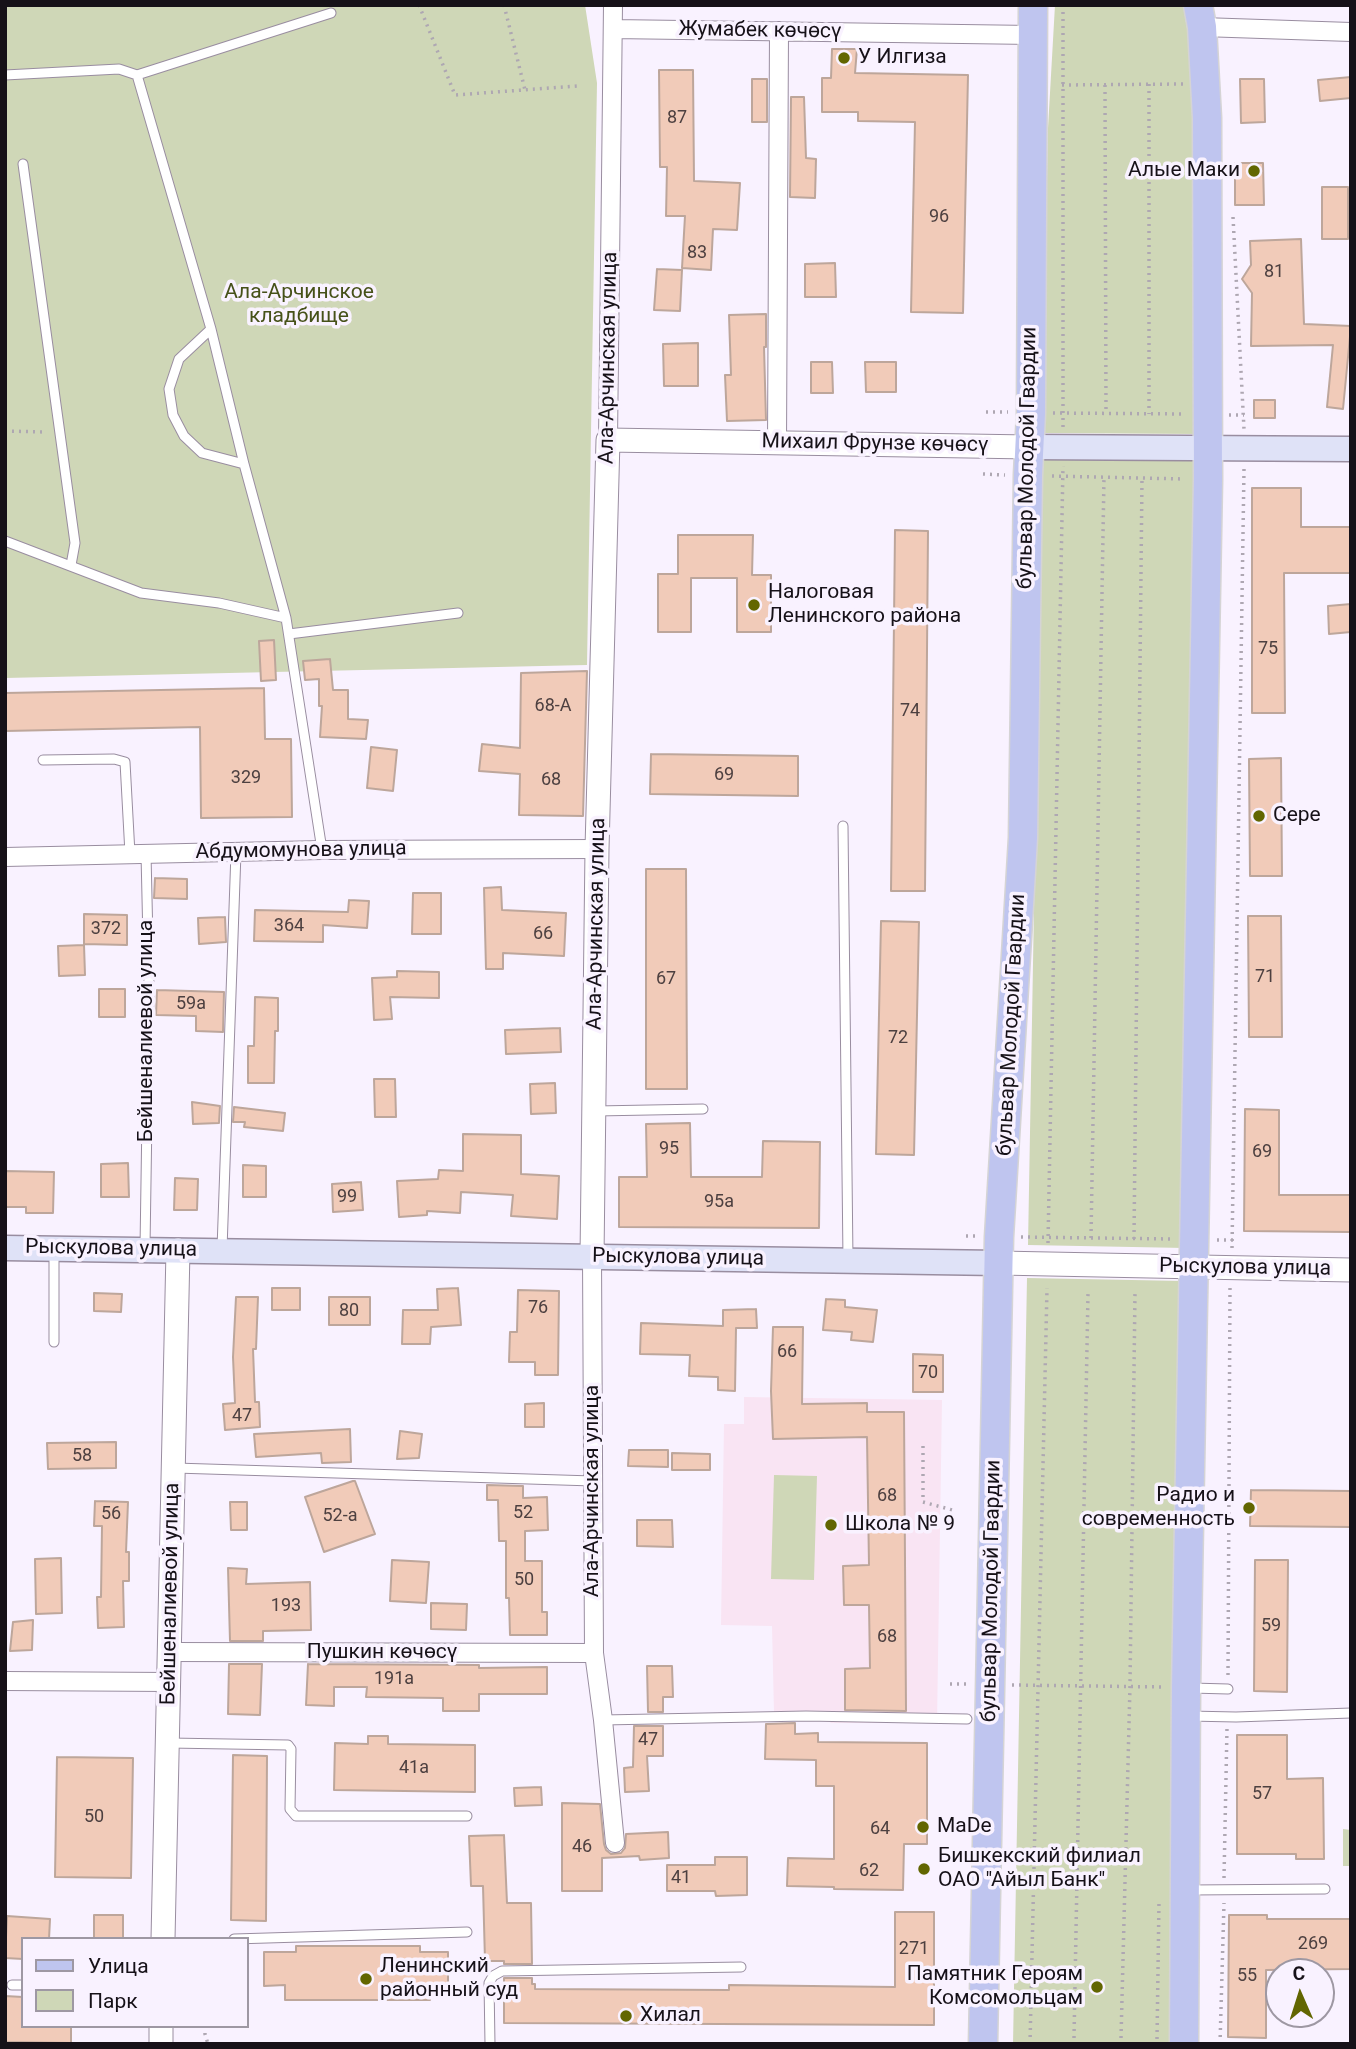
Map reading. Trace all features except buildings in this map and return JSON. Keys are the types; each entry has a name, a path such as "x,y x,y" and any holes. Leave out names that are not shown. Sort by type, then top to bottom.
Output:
{"main road":[{"name":"бульвар Молодой Гвардии","path":"983,2044 999,1250 1023,838 1033,5"},
{"path":"1184,2044 1192,1253 1208,447 1207,118 1200,16"},
{"name":"Михаил Фрунзе көчөсү","path":"1029,447 1351,449"},
{"name":"Рыскулова улица","path":"5,1248 848,1261 999,1250"}],"street":[{"name":"Ала-Арчинская улица","path":"614,5 608,440 597,849 592,1257 594,1653 615,1843"},
{"path":"1200,16 1351,32"},
{"name":"Жумабек көчөсү","path":"613,29 1032,35"},
{"path":"777,442 779,31"},
{"name":"Михаил Фрунзе көчөсү","path":"608,440 1029,447"},
{"name":"Абдумомунова улица","path":"5,857 322,850 597,849"},
{"name":"Бейшеналиевой улица","path":"163,1937 178,1250"},
{"name":"Рыскулова улица","path":"999,1250 1192,1253 1231,1268 1351,1270"},
{"name":"Пушкин көчөсү","path":"170,1652 594,1653"},
{"path":"5,1681 169,1682"}],"lane":[{"path":"5,75 119,69 137,75 331,13"},
{"path":"137,75 211,329 286,618 322,850"},
{"path":"23,164 75,543 71,565"},
{"path":"211,329 179,359 169,389 173,415 184,436 202,453 244,464"},
{"path":"5,541 141,593 219,603 286,618"},
{"path":"289,634 458,613"},
{"name":"Бейшеналиевой улица","path":"43,760 121,759 125,762 138,854 149,985 145,1250"},
{"path":"843,827 848,1261"},
{"path":"222,1251 236,852"},
{"path":"594,1111 703,1108"},
{"path":"54,1248 54,1342"},
{"path":"174,1468 593,1481"},
{"path":"1186,1702 1228,1689"},
{"path":"1186,1702 1228,1716 1351,1713"},
{"path":"603,1720 806,1716 967,1719"},
{"path":"168,1743 288,1745 292,1749 290,1809 296,1816 467,1816"},
{"path":"1185,1890 1325,1889"},
{"path":"248,1939 467,1932"},
{"path":"489,2044 489,1983 493,1976 502,1971 741,1967"},
{"path":"12,1984 21,1985"}],"path":[{"path":"419,5 455,95 577,86"},
{"path":"504,5 525,90"},
{"path":"1063,5 1063,431"},
{"path":"1149,84 1149,414"},
{"path":"1062,85 1186,84"},
{"path":"1105,85 1105,413"},
{"path":"1228,1689 1231,1268 1244,447 1232,207"},
{"path":"986,412 1013,412"},
{"path":"1052,413 1187,414"},
{"path":"5,431 59,432"},
{"path":"1048,1243 1063,461"},
{"path":"983,474 1185,479"},
{"path":"1091,1238 1104,477"},
{"path":"1134,1239 1142,478"},
{"path":"966,1236 999,1250 1048,1237 1134,1239 1192,1253 1233,1240"},
{"path":"1030,2044 1047,1288"},
{"path":"1074,2038 1087,1293"},
{"path":"1121,2038 1130,1686 1135,1293"},
{"path":"923,1446 922,1502 956,1511"},
{"path":"950,1684 1130,1686 1186,1702"},
{"path":"1220,2044 1228,1716"}],"shaded area":[{"name":"Школа № 9","path":"744,1397 942,1400 937,1723 831,1723 825,1717 774,1713 772,1626 721,1625 724,1424 744,1424"}],"green space":[{"name":"Ала-Арчинское кладбище","path":"5,5 585,5 597,83 587,665 5,678"},
{"path":"1055,5 1183,5 1196,81 1199,434 1042,433 1048,128"},
{"path":"1042,457 1199,460 1185,1248 1028,1245"},
{"path":"1027,1278 1184,1281 1170,2044 1013,2044"},
{"path":"774,1475 817,1476 814,1580 771,1579"},
{"path":"1343,1829 1351,1830 1351,1866 1343,1866"}],"place":[{"name":"У Илгиза","path":"844,58"},
{"name":"Алые Маки","path":"1254,171"},
{"name":"Налоговая Ленинского района","path":"754,605"},
{"name":"Сере","path":"1259,816"},
{"name":"Радио и современность","path":"1249,1508"},
{"name":"Школа № 9","path":"831,1525"},
{"name":"MaDe","path":"923,1827"},
{"name":"Бишкекский филиал ОАО \"Айыл Банк\"","path":"924,1869"},
{"name":"Ленинский районный суд","path":"366,1979"},
{"name":"Памятник Героям Комсомольцам","path":"1097,1987"},
{"name":"Хилал","path":"626,2016"}]}
